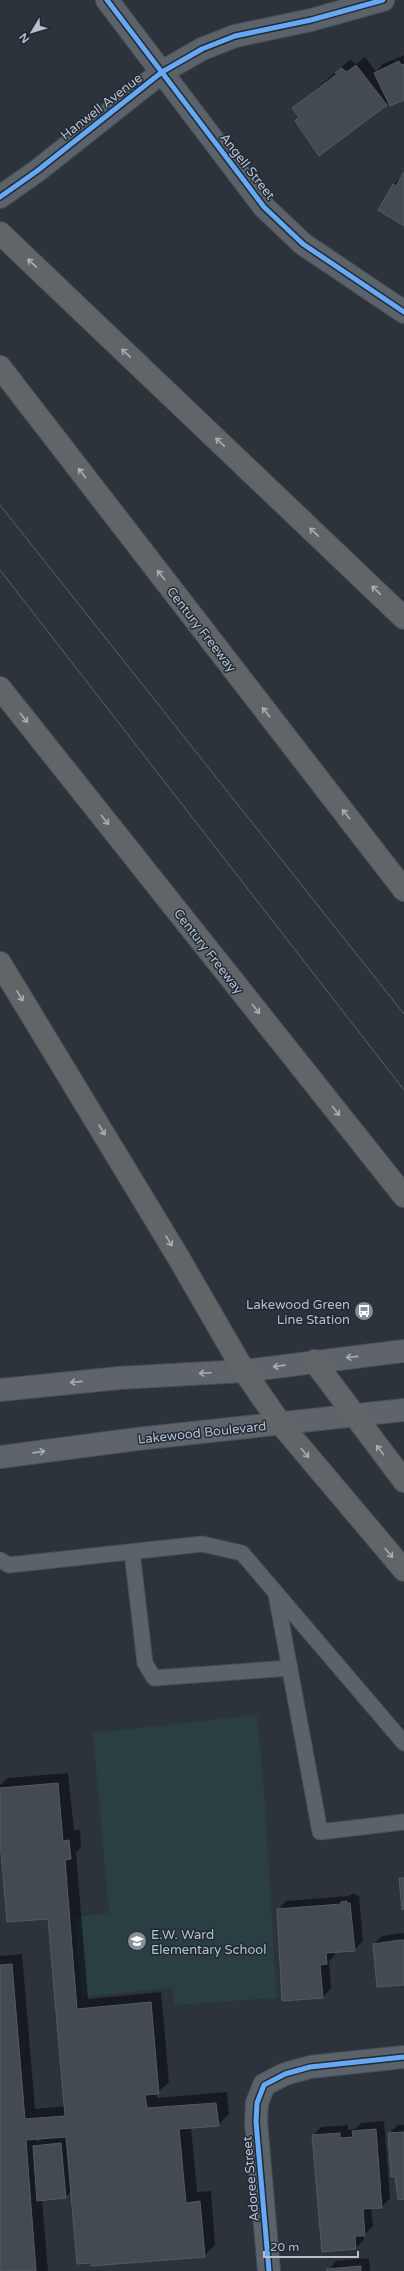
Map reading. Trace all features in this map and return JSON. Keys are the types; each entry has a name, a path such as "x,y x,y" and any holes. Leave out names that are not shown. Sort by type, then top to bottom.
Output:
{"highway":[{"path":"0,233 404,618"},
{"name":"Century Freeway","path":"0,367 404,890"},
{"name":"Century Freeway","path":"0,688 404,1196"},
{"path":"370,845 404,875"},
{"path":"0,963 178,1255 244,1371 280,1423 404,1570"},
{"path":"314,1361 404,1481"}],"main road":[{"path":"0,1390 119,1378 244,1371 314,1361 397,1352"},
{"name":"Lakewood Boulevard","path":"0,1458 137,1439 404,1410"}],"street":[{"name":"Angell Street","path":"107,0 264,206 303,244 404,312"},
{"name":"Hanwell Avenue","path":"0,197 37,171 162,72 224,40 319,18 384,0"},
{"name":"Adoree Street","path":"269,2271 256,2122 257,2103 264,2085 285,2074 310,2067 404,2057"}],"lane":[{"path":"0,1560 8,1565 202,1544 242,1553 404,1743"},
{"path":"132,1552 145,1663 154,1678 290,1668"},
{"path":"276,1593 320,1832 404,1822"}],"green space":[{"path":"257,1715 264,1789 277,1998 174,2005 173,1988 82,1997 74,1917 109,1913 93,1733"}],"building":[{"path":"399,61 401,65 404,64 404,100 390,106 374,73"},
{"path":"356,65 387,105 319,156 295,121 299,117 292,108 337,74 335,73 341,68 347,72"},
{"path":"404,172 404,226 378,210 393,184 396,186"},
{"path":"58,1783 63,1841 69,1840 71,1859 65,1860 77,2009 151,2002 159,2094 145,2095 147,2108 216,2103 219,2126 179,2129 186,2203 200,2201 205,2257 91,2266 91,2263 77,2264 66,2137 26,2140 36,2271 0,2271 0,1965 12,1964 25,2119 65,2116 48,1919 7,1922 0,1840 0,1788"},
{"path":"399,1878 404,1878 404,1909 402,1910"},
{"path":"347,1901 347,1904 350,1903 355,1951 326,1953 327,1964 320,1965 323,1998 282,2001 277,1909 341,1904 341,1902"},
{"path":"404,1940 404,1985 377,1987 373,1944"},
{"path":"376,2129 382,2208 363,2209 365,2236 355,2236 356,2249 322,2252 312,2135 340,2133 340,2138 353,2137 352,2131"},
{"path":"404,2132 404,2199 398,2200 395,2176 391,2177 388,2133"},
{"path":"61,2143 66,2198 37,2201 33,2146"},
{"path":"361,2266 361,2271 327,2271 327,2269"}],"tram line":[{"path":"0,505 404,1014"},
{"path":"0,570 404,1090"}],"cycle path":[{"path":"107,0 264,207 303,244 404,312"},
{"path":"0,197 37,171 162,72 202,49 235,36 311,20 383,0"},
{"path":"269,2271 256,2122 257,2103 264,2085 285,2074 310,2067 404,2057"}],"place":[{"name":"Lakewood Green Line Station","path":"364,1311"},
{"name":"E.W. Ward Elementary School","path":"137,1941"}]}
